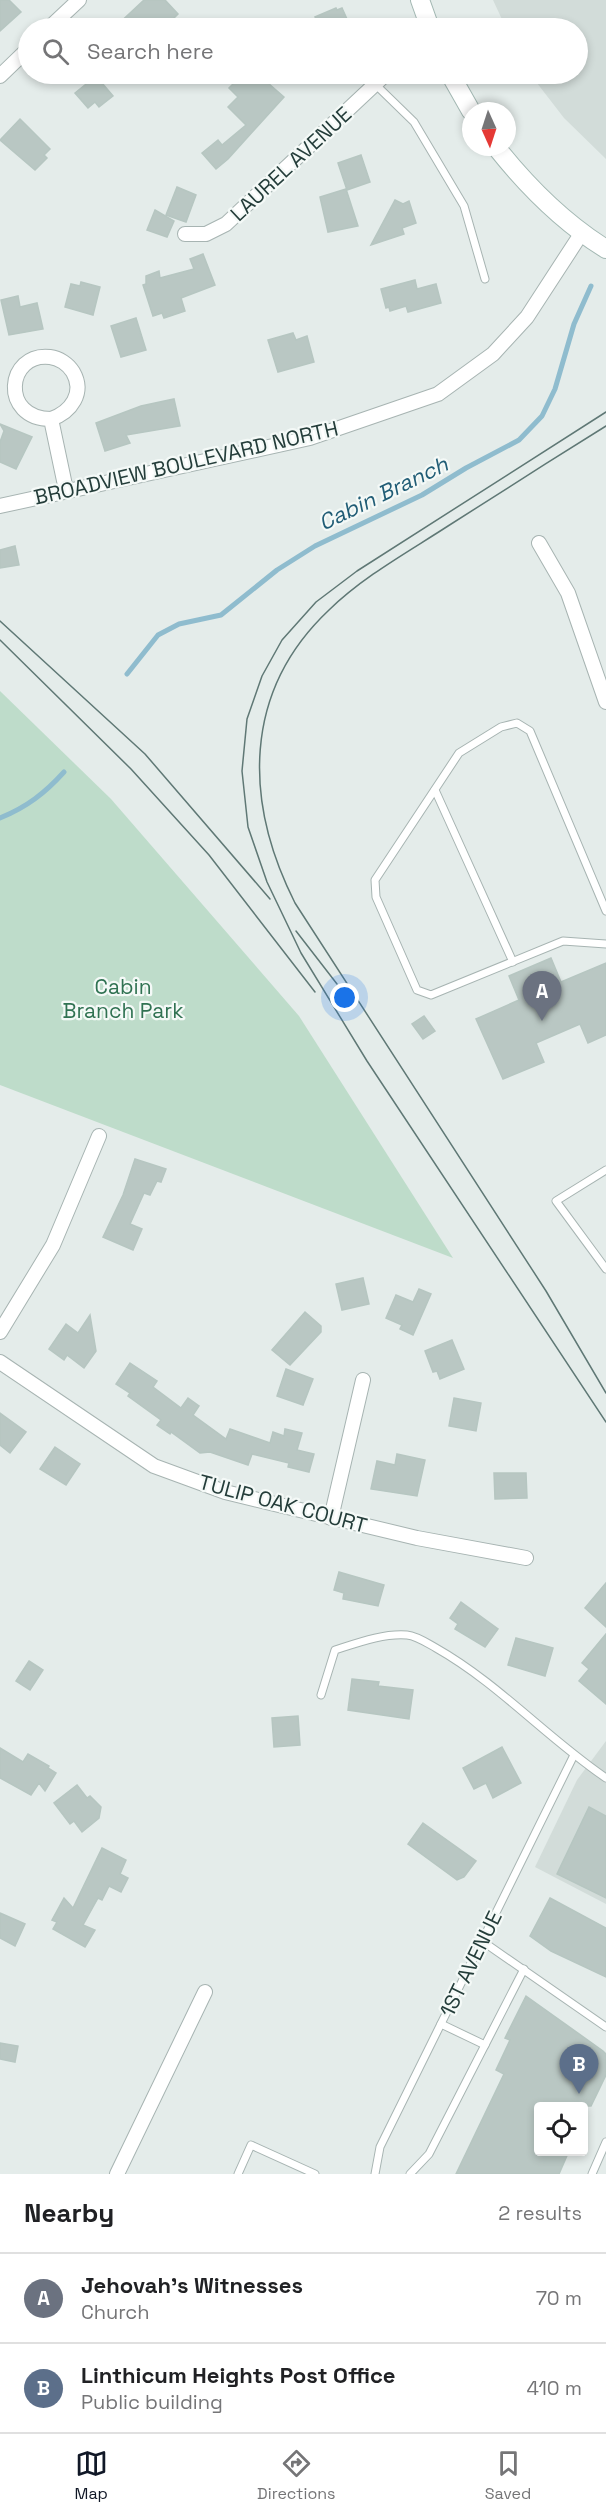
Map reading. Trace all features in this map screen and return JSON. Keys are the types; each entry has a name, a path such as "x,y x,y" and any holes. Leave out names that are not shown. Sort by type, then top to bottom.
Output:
{"main road":[{"path":"420,0 426,18"},
{"path":"456,84 466,102"},
{"path":"504,156 541,197 581,234 606,249"}],"street":[{"path":"60,18 79,0"},
{"path":"0,76 18,59"},
{"name":"LAUREL AVENUE","path":"185,234 206,234 226,224 376,85"},
{"name":"BROADVIEW BOULEVARD NORTH","path":"0,506 310,438 438,394 493,354 527,317 581,234"},
{"path":"44,357 64,363 76,379 75,400 69,409 51,419 31,416 23,410 15,392 19,372 25,365 44,357"},
{"path":"51,419 66,490"},
{"path":"539,543 568,593 606,702"},
{"path":"0,1332 53,1245 99,1136"},
{"name":"TULIP OAK COURT","path":"0,1362 154,1466 225,1492 417,1538 526,1558"},
{"path":"331,1518 363,1380"},
{"path":"117,2174 205,1992"}],"lane":[{"path":"376,85 414,122 464,206 486,279"},
{"path":"606,911 530,732 517,723 501,727 459,753 375,880 376,897 417,990 431,995 563,941 606,944"},
{"path":"435,790 513,962"},
{"path":"606,1182 603,1172 556,1201 606,1269"},
{"path":"321,1695 335,1650 360,1641 406,1635 420,1639 465,1665 606,1779"},
{"name":"1ST AVENUE","path":"375,2174 380,2146 574,1755"},
{"path":"482,1941 606,2026"},
{"path":"410,2174 429,2154 524,1969"},
{"path":"441,2024 485,2045"},
{"path":"592,2174 606,2142"},
{"path":"238,2174 251,2145 315,2174"}],"shaded area":[{"path":"493,0 606,0 606,159 564,118 538,84 588,84 588,18 501,18"},
{"path":"606,1741 606,1904 535,1867 577,1780"}],"green space":[{"name":"Cabin Branch Park","path":"0,691 111,799 299,1016 453,1258 0,1085"}],"building":[{"path":"0,0 9,0 21,12 0,31"},
{"path":"144,0 165,0 178,14 174,18 125,18"},
{"path":"336,8 337,10 342,8 346,18 315,18"},
{"path":"86,84 103,84 113,96 99,107 95,102 88,108 75,93"},
{"path":"233,84 269,84 284,97 228,159 216,169 202,153 218,140 222,145 246,125 228,107 238,97 229,88"},
{"path":"20,119 50,149 44,155 47,158 35,170 0,140"},
{"path":"361,155 370,182 347,190 338,163"},
{"path":"177,187 196,195 186,222 166,215"},
{"path":"346,189 358,226 328,232 320,197"},
{"path":"395,200 403,204 409,201 416,223 402,228 404,234 371,245"},
{"path":"155,210 174,221 167,237 147,230"},
{"path":"203,254 215,285 181,298 185,311 164,318 162,313 153,316 143,285 146,284 146,276 159,271 160,278 194,269 190,259"},
{"path":"415,280 417,289 436,284 441,303 408,312 406,306 390,311 389,307 386,308 381,289"},
{"path":"81,282 100,287 93,315 65,307 71,284 80,286"},
{"path":"18,296 20,307 37,303 43,329 9,335 1,300"},
{"path":"136,318 146,350 121,357 111,326"},
{"path":"293,333 296,340 307,336 314,362 278,372 268,340"},
{"path":"174,399 180,426 126,435 130,443 105,451 96,423 141,406"},
{"path":"0,424 32,437 16,469 0,462 0,442 4,431"},
{"path":"15,546 19,565 0,568 0,550"},
{"path":"551,958 561,982 606,963 606,1035 588,1043 580,1024 536,1043 544,1062 503,1079 476,1019 519,1000 509,976"},
{"path":"424,1016 435,1031 423,1039 412,1024"},
{"path":"135,1159 166,1169 161,1182 157,1181 150,1195 144,1193 130,1224 142,1229 133,1250 103,1237 123,1195"},
{"path":"363,1278 369,1304 342,1310 336,1284"},
{"path":"419,1289 431,1294 413,1335 400,1329 402,1325 386,1318 396,1295 413,1302"},
{"path":"305,1312 321,1326 321,1332 290,1365 272,1350"},
{"path":"90,1315 96,1351 84,1368 67,1355 64,1360 49,1349 66,1324 78,1333"},
{"path":"452,1340 464,1369 440,1379 437,1371 433,1372 425,1351"},
{"path":"130,1363 157,1381 153,1387 181,1408 188,1398 199,1406 193,1415 226,1439 230,1429 270,1443 273,1432 284,1436 285,1429 302,1433 297,1450 314,1454 309,1472 288,1467 289,1463 252,1454 248,1465 210,1452 200,1453 157,1425 161,1420 128,1396 130,1393 116,1384"},
{"path":"286,1369 313,1379 303,1405 277,1396"},
{"path":"454,1398 481,1403 476,1431 449,1426"},
{"path":"0,1413 26,1432 10,1453 0,1445"},
{"path":"55,1447 80,1464 66,1485 40,1469"},
{"path":"397,1454 425,1460 417,1496 371,1489 377,1461 395,1465"},
{"path":"494,1473 526,1473 527,1498 495,1499"},
{"path":"339,1572 384,1585 378,1606 343,1599 344,1593 334,1590"},
{"path":"606,1583 606,1627 585,1608"},
{"path":"461,1602 498,1629 485,1647 455,1629 458,1624 450,1618"},
{"path":"606,1634 606,1704 579,1681 589,1669 582,1663"},
{"path":"516,1638 553,1648 545,1676 508,1665"},
{"path":"29,1661 43,1670 30,1690 16,1681"},
{"path":"352,1679 379,1682 378,1686 413,1690 409,1719 348,1710"},
{"path":"298,1716 300,1745 274,1747 272,1718"},
{"path":"502,1747 521,1783 493,1798 486,1783 474,1789 463,1768"},
{"path":"0,1748 23,1762 28,1754 49,1766 48,1768 56,1773 45,1791 39,1783 31,1795 0,1778"},
{"path":"77,1785 87,1798 90,1796 101,1807 99,1818 82,1832 74,1821 70,1824 54,1803"},
{"path":"589,1807 606,1816 606,1898 557,1874"},
{"path":"423,1823 476,1861 464,1877 457,1880 408,1844"},
{"path":"102,1848 126,1860 120,1874 128,1878 121,1892 109,1886 102,1900 98,1898 83,1925 95,1930 85,1947 53,1929 57,1922 52,1920 64,1898 73,1908"},
{"path":"550,1898 606,1928 606,1977 551,1951 530,1936"},
{"path":"0,1913 25,1924 15,1946 0,1938"},
{"path":"526,1996 606,2054 606,2075 591,2106 588,2106 588,2102 534,2102 534,2156 567,2156 559,2174 456,2174 504,2074 496,2070 510,2040 505,2038"},
{"path":"0,2043 18,2046 15,2062 0,2059"}],"waterway":[{"name":"Cabin Branch","path":"127,674 158,635 179,624 221,615 277,570 315,546 422,495 519,440 542,416 555,389 574,324 591,286"},
{"name":"Cabin Branch","path":"0,818 35,799 64,772"}],"tram line":[{"path":"606,412 357,571 316,602 282,640 262,676 247,719 242,771 248,827 267,882 301,953 367,1061 606,1422"},
{"path":"606,426 387,565 329,610 300,642 280,676 267,712 260,749 260,788 267,826 278,865 295,903 546,1291 606,1393"},
{"path":"0,621 145,754 270,899"},
{"path":"0,640 131,769 209,855 315,992"},
{"path":"296,931 337,984"}],"place":[{"name":"Jehovah's Witnesses","path":"542,1021"},
{"name":"Linthicum Heights Post Office","path":"579,2094"}]}
